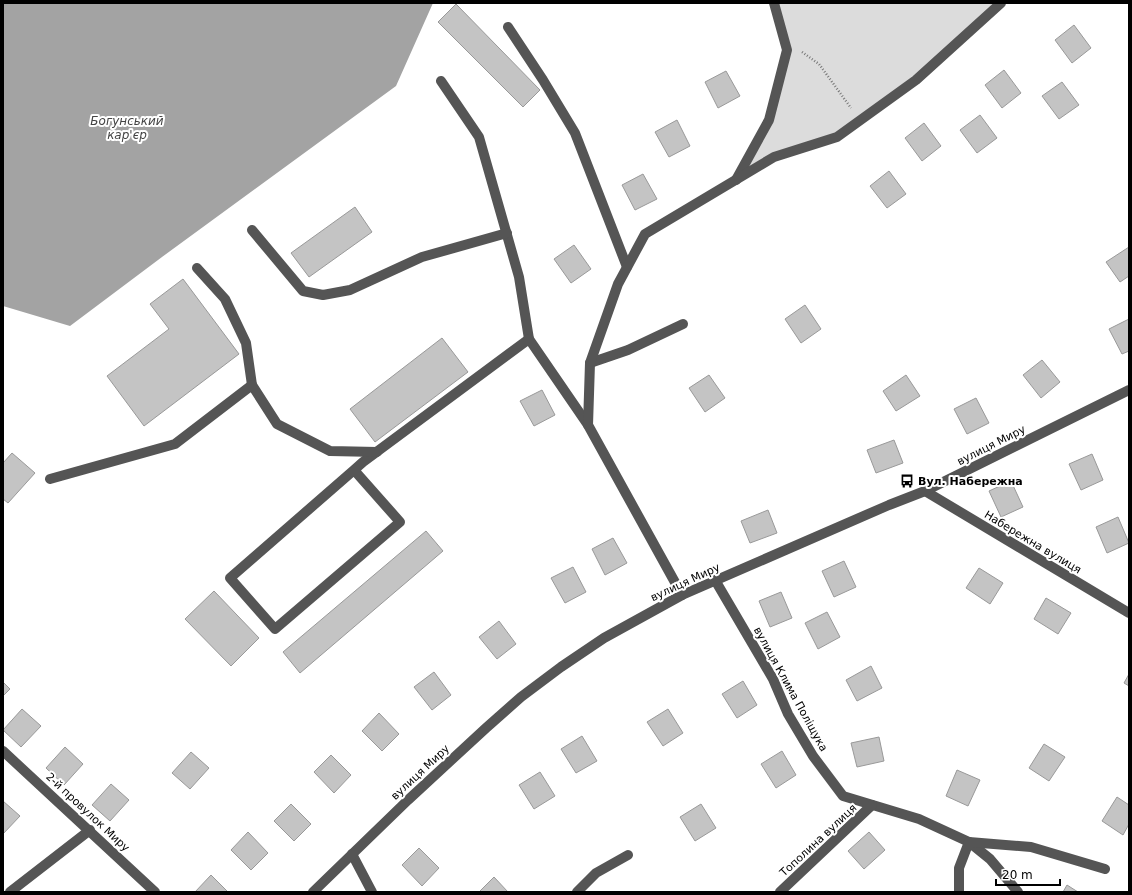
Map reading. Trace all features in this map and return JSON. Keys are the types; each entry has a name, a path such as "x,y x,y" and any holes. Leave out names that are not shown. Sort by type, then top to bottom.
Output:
{"street":[{"path":"736,180 769,120 787,50 774,3"},
{"path":"588,425 590,363 618,284 645,234 774,157 837,137 916,80 1001,3"},
{"path":"508,27 543,80 575,133 627,267"},
{"path":"441,81 479,137 520,277 529,339 588,425 682,595"},
{"path":"252,230 303,291 323,294 350,290 422,256 507,233"},
{"path":"197,268 225,299 246,343 252,386 278,424 330,451 377,452"},
{"path":"590,363 628,350 683,324"},
{"path":"354,470 400,522 275,629 230,578 354,470 529,339"},
{"path":"50,479 175,444 252,386"},
{"name":"вулиця Миру","path":"313,892 424,784 486,728 561,667 604,638 682,595 925,491 1129,390"},
{"name":"Набережна вулиця","path":"925,491 1129,613"},
{"name":"вулиця Клима Поліщука","path":"715,580 773,679 788,714 813,756 843,796 920,819 969,842 990,859 1018,892"},
{"name":"2-й провулок Миру","path":"3,751 90,830 155,892"},
{"name":"Тополина вулиця","path":"780,892 872,805"},
{"path":"10,892 90,830"},
{"path":"959,892 959,868 969,842 1032,847 1105,869"},
{"path":"352,854 372,892"},
{"path":"577,892 596,873 628,856"}],"path":[{"path":"784,39 819,64 860,120"}],"shaded area":[{"path":"774,3 1001,3 916,80 837,137 774,157 736,180 769,120 787,50"}],"water":[{"name":"Богунський кар'єр","path":"3,3 433,3 396,86 70,326 3,306"}],"building":[{"path":"456,4 540,90 523,107 438,22"},
{"path":"1074,25 1091,48 1072,63 1055,40"},
{"path":"1004,70 1021,93 1002,108 985,85"},
{"path":"726,71 740,96 718,108 705,82"},
{"path":"1062,82 1079,105 1059,119 1042,96"},
{"path":"980,115 997,138 977,153 960,130"},
{"path":"677,120 690,146 669,157 655,132"},
{"path":"924,123 941,146 922,161 905,138"},
{"path":"889,171 906,194 887,208 870,186"},
{"path":"643,174 657,199 635,210 622,185"},
{"path":"355,207 372,232 309,277 291,253"},
{"path":"574,245 591,269 571,283 554,259"},
{"path":"1129,247 1129,276 1120,282 1106,262"},
{"path":"183,279 239,354 144,426 107,376 169,329 150,304"},
{"path":"805,305 821,329 801,343 785,319"},
{"path":"1129,319 1129,351 1122,354 1109,329"},
{"path":"442,338 468,372 375,442 350,409"},
{"path":"1042,360 1060,382 1041,398 1023,375"},
{"path":"709,375 725,398 705,412 689,388"},
{"path":"906,375 920,396 896,411 883,391"},
{"path":"542,390 555,415 534,426 520,401"},
{"path":"976,398 989,423 967,434 954,409"},
{"path":"894,440 903,463 876,473 867,450"},
{"path":"12,453 35,473 8,503 3,499 3,463"},
{"path":"1092,454 1103,480 1081,490 1069,464"},
{"path":"1011,481 1023,507 1001,517 989,491"},
{"path":"768,510 777,533 750,543 741,521"},
{"path":"1118,517 1129,543 1107,553 1096,527"},
{"path":"426,531 443,551 300,673 283,652"},
{"path":"613,538 627,563 605,575 592,549"},
{"path":"844,561 856,587 834,597 822,571"},
{"path":"573,567 586,592 565,603 551,578"},
{"path":"979,568 1003,583 990,604 966,588"},
{"path":"214,591 259,638 231,666 185,619"},
{"path":"781,592 792,618 770,627 759,601"},
{"path":"1046,598 1071,613 1058,634 1034,619"},
{"path":"827,612 840,637 818,649 805,623"},
{"path":"499,621 516,644 497,659 479,637"},
{"path":"871,666 882,688 857,701 846,680"},
{"path":"434,672 451,695 432,710 414,687"},
{"path":"1129,674 1129,686 1124,683"},
{"path":"743,681 757,705 737,718 722,694"},
{"path":"3,682 10,689 3,696"},
{"path":"22,709 41,726 21,747 3,730"},
{"path":"668,709 683,733 663,746 647,722"},
{"path":"379,713 399,734 382,751 362,731"},
{"path":"582,736 597,761 576,773 561,749"},
{"path":"879,737 884,761 857,767 851,743"},
{"path":"1044,744 1065,757 1049,781 1029,768"},
{"path":"65,747 83,764 64,785 46,768"},
{"path":"782,751 796,775 776,788 761,764"},
{"path":"191,752 209,768 190,789 172,773"},
{"path":"331,755 351,775 334,793 314,772"},
{"path":"957,770 980,780 968,806 946,796"},
{"path":"540,772 555,796 534,809 519,785"},
{"path":"111,784 129,800 110,821 92,805"},
{"path":"1117,797 1129,805 1129,824 1123,835 1102,821"},
{"path":"3,801 20,816 3,834"},
{"path":"291,804 311,824 294,841 274,821"},
{"path":"701,804 716,828 695,841 680,817"},
{"path":"248,832 268,853 251,870 231,850"},
{"path":"869,832 885,850 864,869 848,851"},
{"path":"419,848 439,868 422,886 402,865"},
{"path":"211,875 228,892 195,892"},
{"path":"494,877 508,892 479,892"},
{"path":"1067,885 1078,892 1063,892"}],"place":[{"name":"Вул. Набережна","path":"907,481"}]}
